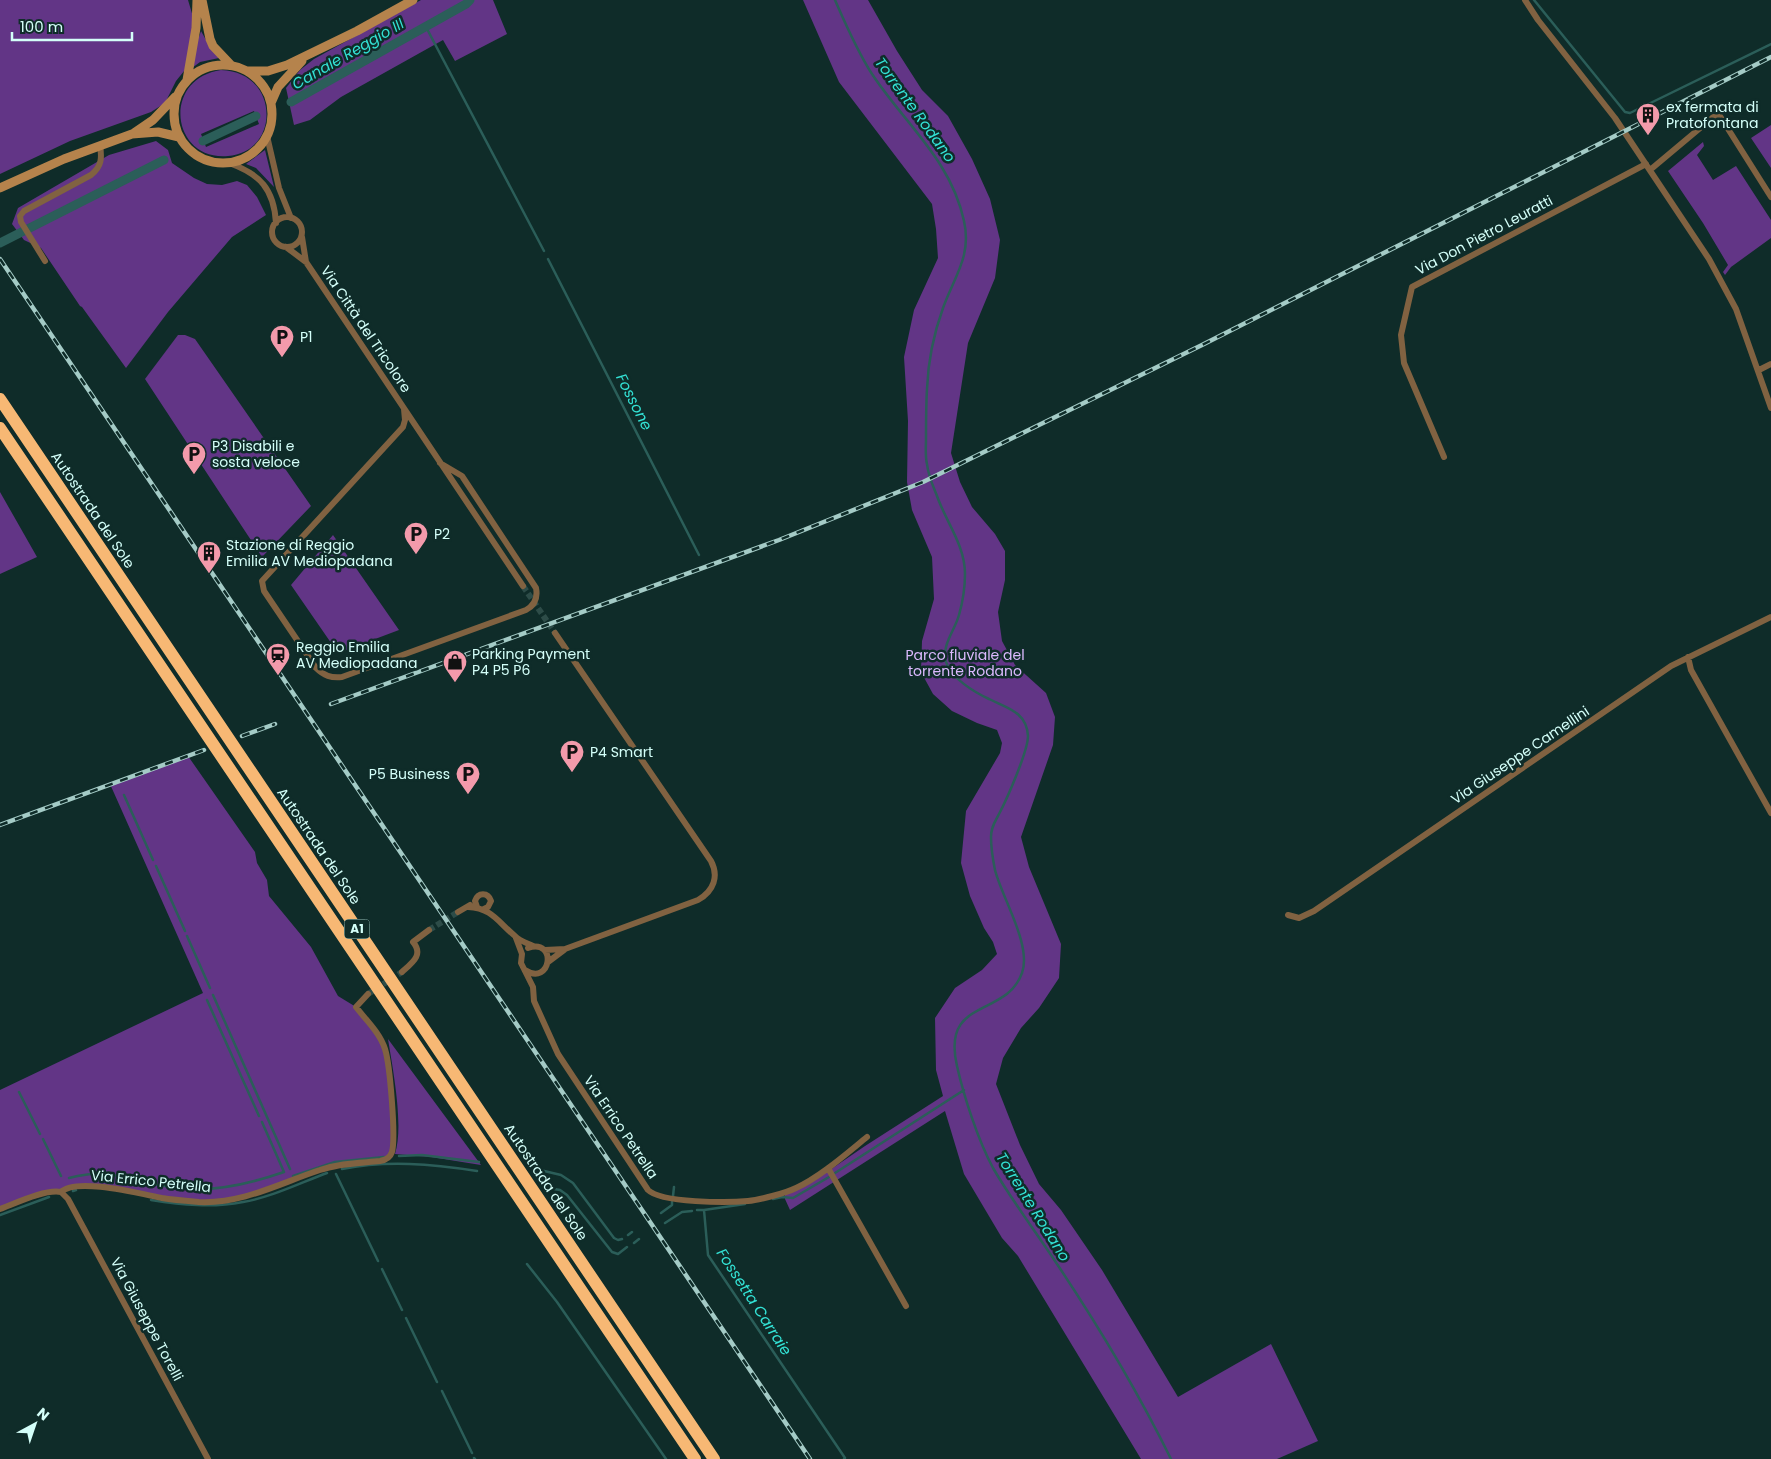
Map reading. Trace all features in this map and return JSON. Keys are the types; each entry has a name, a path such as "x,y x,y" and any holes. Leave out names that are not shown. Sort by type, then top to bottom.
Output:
{"highway":[{"name":"Autostrada del Sole","path":"0,399 714,1459"},
{"name":"A1","path":"0,428 695,1459"}],"street":[{"path":"186,80 195,35 197,0"},
{"path":"202,0 213,46 231,65"},
{"path":"247,71 268,71 309,55 412,0"},
{"path":"1525,0 1538,20 1616,118 1709,259 1736,309 1759,370 1768,388 1771,408"},
{"path":"271,103 278,87 296,66 309,55"},
{"path":"132,134 153,120 177,95 192,74 214,65 231,65 247,71 260,81 271,103 272,120 267,136 254,152 242,159 229,163"},
{"path":"177,95 173,112 179,137 190,150 204,159 212,162 229,163 250,172 264,184 273,202 276,223"},
{"name":"Via Don Pietro Leuratti","path":"1444,457 1404,363 1401,336 1412,287 1648,167 1718,113 1771,197"},
{"path":"0,188 42,168 132,134 158,132 179,137"},
{"path":"267,136 278,188 291,218"},
{"path":"45,261 21,222 20,216 24,211 91,176 101,163 100,145"},
{"path":"283,218 291,218 298,222 301,227 302,236 296,244 286,247 281,246 274,239 273,230 276,223 283,218"},
{"name":"Via Città del Tricolore","path":"302,236 306,262"},
{"name":"Via Città del Tricolore","path":"286,247 306,262 404,409 440,464 462,476 536,588 537,593 535,602 526,610 342,677 334,678 322,674 316,668 264,591 262,581 403,427 405,420 404,409"},
{"path":"1759,370 1771,364"},
{"path":"440,464 523,586"},
{"name":"Via Giuseppe Camellini","path":"1288,915 1299,918 1314,911 1671,666 1771,617"},
{"path":"533,987 548,962 565,949 698,900 713,886 716,876 711,861 555,633"},
{"path":"1688,658 1691,670 1771,813"},
{"path":"496,916 479,906 477,897 483,894 489,897 496,916 516,938 545,950 565,949"},
{"path":"458,912 468,907 479,906 488,908 490,904"},
{"path":"402,972 415,962 417,957 417,948 413,942 429,930"},
{"path":"516,938 522,954 522,963 526,970 533,973 541,972"},
{"path":"522,954 532,946"},
{"path":"545,950 548,962"},
{"name":"Via Errico Petrella","path":"526,970 533,987 534,1000 560,1059 642,1182 652,1194 681,1201 749,1201 796,1188 828,1168 867,1137"},
{"name":"Via Errico Petrella","path":"0,1209 48,1193 61,1192 72,1187 99,1187 182,1200 221,1201 254,1194 332,1167 345,1164 380,1162 387,1159 391,1153 393,1131 386,1055 378,1035 356,1007 368,994"},
{"path":"828,1168 906,1306"},
{"name":"Via Giuseppe Torelli","path":"61,1192 68,1199 208,1459"}],"green space":[{"path":"0,0 188,0 199,37 201,31 211,49 219,58 200,62 192,68 193,60 176,81 165,103 151,112 70,141 0,174"},
{"path":"421,0 493,0 507,34 455,61 443,40 341,97 310,120 294,125 286,88 300,70 314,59"},
{"name":"Parco fluviale del torrente Rodano","path":"803,0 868,0 922,90 948,116 972,159 990,199 1000,240 995,278 968,343 951,453 960,482 972,507 995,534 1005,551 1005,580 998,612 1002,641 1015,665 1046,693 1055,717 1053,745 1021,837 1029,867 1061,944 1059,978 1039,1008 1021,1028 1003,1058 996,1084 1020,1145 1039,1184 1061,1210 1102,1270 1178,1397 1271,1344 1318,1441 1277,1459 1141,1459 1018,1256 1002,1238 964,1174 945,1111 790,1210 785,1199 785,1194 830,1170 943,1096 936,1070 935,1018 955,988 982,970 997,954 970,896 961,863 966,811 1000,753 1002,743 997,730 952,711 933,694 921,672 922,641 934,599 932,557 912,510 907,482 908,421 904,357 914,310 938,258 932,204 839,82"},
{"path":"221,70 240,74 254,84 263,97 266,112 265,128 258,141 245,151 228,156 209,154 194,146 185,133 181,118 182,102 189,88 202,76","holes":["254,111 259,124 206,147 201,134"]},
{"path":"1771,125 1771,168 1751,138"},
{"path":"156,141 168,150 172,163 194,178 207,184 222,185 237,181 247,185 257,197 266,215 232,237 168,312 126,368 80,306 41,248 24,240 12,224 18,208 109,155"},
{"path":"1703,142 1704,146 1697,155 1713,180 1736,166 1771,220 1771,238 1731,267 1725,275 1723,272 1728,265 1703,223 1668,171"},
{"path":"265,150 274,187 256,168 246,164"},
{"path":"178,335 185,335 195,339 311,506 262,557 145,379"},
{"path":"0,492 37,557 0,574"},
{"path":"333,535 399,630 338,653 291,585"},
{"path":"188,756 255,852 257,863 267,880 269,896 311,947 338,996 356,1007 385,1048 393,1131 389,1157 345,1164 254,1194 201,1202 111,1188 72,1187 0,1209 0,1090 203,993 110,784"},
{"path":"388,1039 481,1165 431,1157 395,1154 398,1113"}],"waterway":[{"name":"Canale Reggio III","path":"291,102 470,0"},
{"name":"Torrente Rodano","path":"835,0 872,74 926,143 949,179 958,199 964,221 966,234 964,256 937,328 930,359 927,395 926,455 928,472 941,506 959,543 965,574 964,594 957,621 945,650 945,656 946,662 953,674 964,684 1020,716 1027,728 1028,736 1021,763 994,825 991,837 995,870 1020,935 1024,962 1022,973 1014,987 1003,997 966,1018 958,1029 955,1044 957,1066 972,1118 993,1168 1100,1332 1144,1407 1171,1459"},
{"path":"1534,0 1625,112 1630,113 1771,44"},
{"name":"Fossone","path":"426,27 544,251"},
{"name":"Canale Reggio III","path":"203,141 256,116"},
{"name":"Canale Reggio III","path":"0,243 164,160"},
{"name":"Fossone","path":"548,259 699,555"},
{"path":"124,795 153,860"},
{"path":"156,866 185,931"},
{"path":"187,936 210,988"},
{"path":"213,995 290,1169"},
{"path":"207,1000 259,1116"},
{"name":"Fossetta Carraie","path":"835,1173 964,1090"},
{"path":"19,1092 40,1134"},
{"path":"69,1178 102,1173 150,1184 194,1189 228,1187 262,1179 284,1172 262,1122"},
{"path":"43,1139 61,1176"},
{"path":"399,1156 422,1155 479,1162"},
{"path":"293,1176 335,1162 384,1157"},
{"path":"342,1169 359,1166 410,1164 477,1171"},
{"path":"540,1170 561,1175 573,1183 614,1238 622,1239"},
{"path":"151,1200 197,1205 231,1204 265,1197 327,1173"},
{"path":"336,1174 378,1261"},
{"name":"Fossetta Carraie","path":"773,1199 782,1197 793,1198 829,1177"},
{"path":"673,1196 674,1187"},
{"path":"554,1189 560,1190 567,1195 612,1252 618,1254 627,1247"},
{"path":"0,1215 49,1197"},
{"path":"661,1213 672,1205 672,1202"},
{"name":"Fossetta Carraie","path":"745,1204 704,1210 708,1255 844,1459"},
{"name":"Fossetta Carraie","path":"697,1210 704,1210"},
{"path":"665,1223 682,1212 692,1211"},
{"path":"628,1235 632,1232"},
{"path":"634,1243 639,1239"},
{"path":"527,1264 557,1302 666,1459"},
{"path":"382,1269 402,1310"},
{"path":"406,1318 437,1382"},
{"path":"442,1391 472,1453"}],"tunnel":[{"path":"523,586 555,633"},
{"path":"429,930 458,912"},
{"path":"368,994 402,972"}],"railway":[{"path":"331,704 779,540 923,482 1202,345 1771,57"},
{"path":"0,259 810,1459"},
{"path":"242,736 275,724"},
{"path":"0,825 204,750"}],"place":[{"name":"ex fermata di Pratofontana","path":"1648,136"},
{"name":"P1","path":"282,358"},
{"name":"P3 Disabili e sosta veloce","path":"194,475"},
{"name":"P2","path":"416,555"},
{"name":"Stazione di Reggio Emilia AV Mediopadana","path":"209,574"},
{"name":"Reggio Emilia AV Mediopadana","path":"278,676"},
{"name":"Parking Payment P4 P5 P6","path":"455,683"},
{"name":"P4 Smart","path":"572,773"},
{"name":"P5 Business","path":"468,795"}]}
